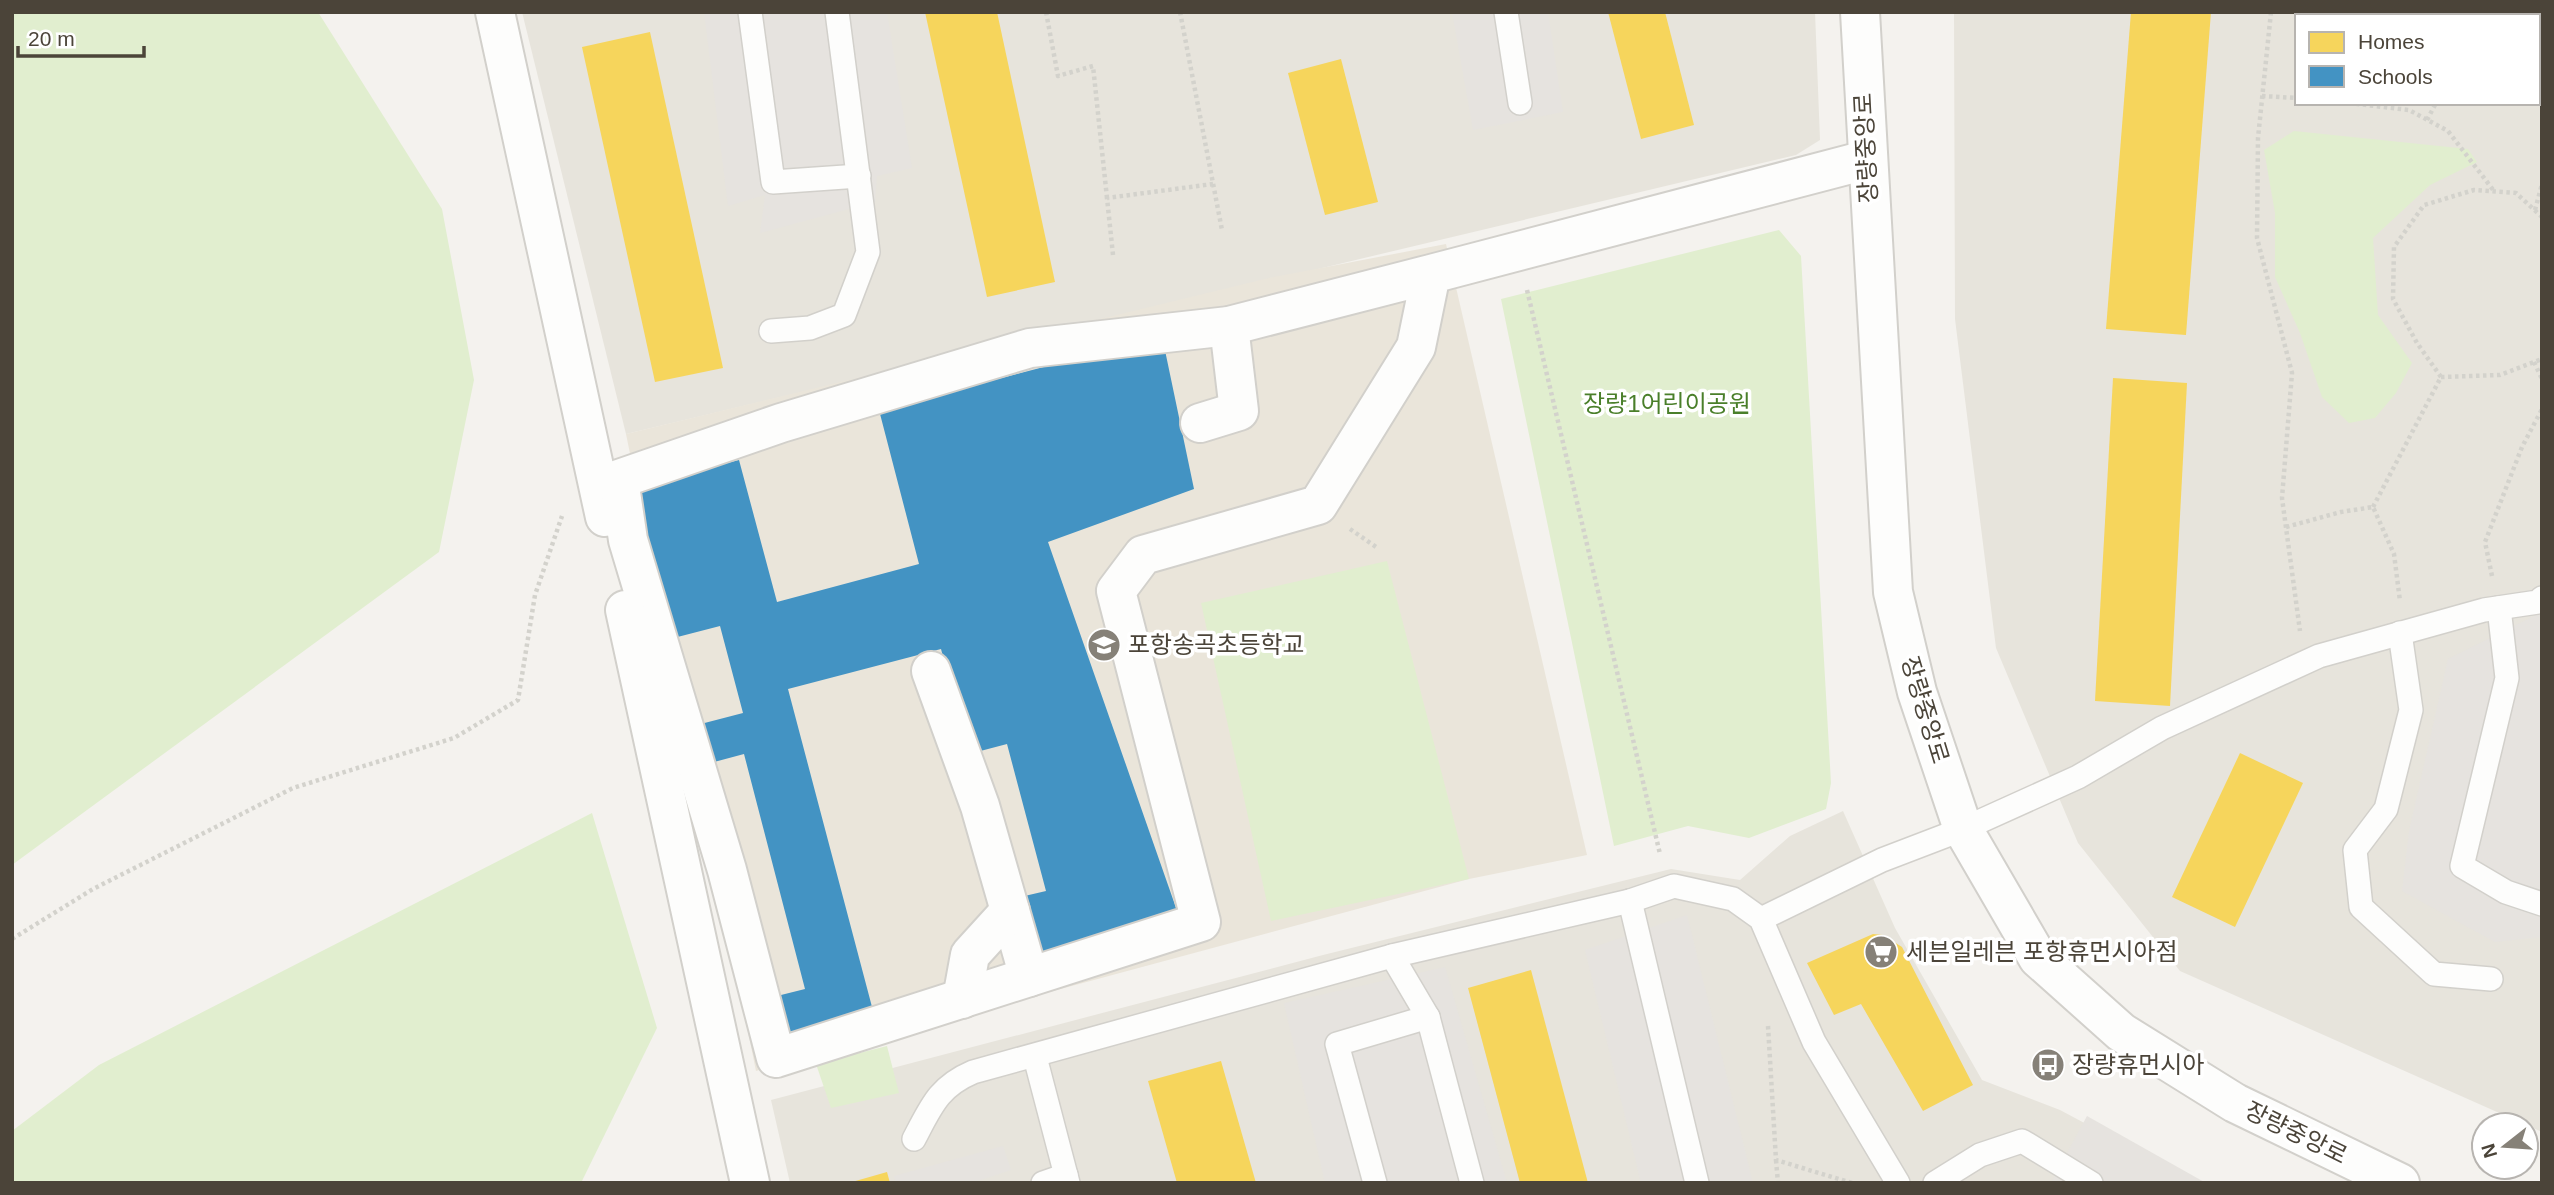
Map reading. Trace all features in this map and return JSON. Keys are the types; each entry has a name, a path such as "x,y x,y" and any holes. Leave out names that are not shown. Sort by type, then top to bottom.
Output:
{"street":[{"path":"495,12 750,1183"},
{"name":"장량중앙로","path":"1860,12 1866,160 1893,592 1917,692 1963,829 2038,958 2121,1032 2235,1102 2400,1183"},
{"path":"1432,274 1416,347 1318,505 1143,555 1116,591 1201,922 776,1058 727,870 628,540 619,479 781,423 1030,348 1229,326 1866,160"},
{"path":"1200,423 1239,411 1229,326"},
{"path":"931,671 980,806 1029,977"},
{"path":"962,999 970,955 1010,911"}],"lane":[{"path":"750,12 773,182 859,176"},
{"path":"771,331 810,328 844,315 868,252 837,12"},
{"path":"1506,12 1520,103"},
{"path":"1761,919 1882,860 1963,829 2078,777 2162,728 2304,663 2400,633 2499,608 2538,602 2542,598"},
{"path":"2499,608 2507,678 2462,866 2506,892 2542,905"},
{"path":"2400,633 2411,710 2386,808 2355,850 2361,907 2434,974 2491,979"},
{"path":"914,1139 936,1098 952,1081 1392,957 1630,901 1674,886 1733,899 1761,919 1814,1042 1898,1183"},
{"path":"1630,901 1697,1183"},
{"path":"1392,957 1428,1017 1472,1183"},
{"path":"1375,1183 1337,1044 1428,1017"},
{"path":"1035,1057 1067,1179 1044,1183"},
{"path":"1935,1183 1980,1155 2022,1141 2091,1183"}],"path":[{"path":"1046,12 1058,76 1093,66 1112,256"},
{"path":"1180,12 1222,230"},
{"path":"2271,12 2262,96 2257,238 2292,373 2283,498 2304,663"},
{"path":"2262,96 2295,98"},
{"path":"2366,105 2409,110 2448,131 2494,191"},
{"path":"2427,120 2435,105"},
{"path":"1107,198 1213,184"},
{"path":"2535,210 2542,184"},
{"path":"2441,377 2417,343 2393,299 2394,247 2424,205 2474,190 2516,193 2542,217"},
{"path":"1525,282 1660,854"},
{"path":"2441,377 2500,375 2542,359"},
{"path":"2534,362 2542,379"},
{"path":"2373,507 2441,377"},
{"path":"2499,608 2485,542 2522,447 2542,409"},
{"path":"12,939 93,890 293,788 454,738 518,700 535,595 566,504"},
{"path":"2286,527 2341,512 2373,507"},
{"path":"2373,507 2393,554 2400,608 2400,633"},
{"path":"1768,1023 1778,1183"},
{"path":"1776,1160 1852,1183"}],"shaded area":[{"path":"522,12 1815,12 1820,140 1796,155 626,434"},
{"path":"704,12 887,12 912,168 877,176 875,202 760,233 765,195 728,206"},
{"path":"1452,12 1548,12 1563,112 1473,130"},
{"path":"1954,12 2542,12 2542,1132 2540,1111 2495,1111 2180,971 2078,843 1996,648 1955,319"},
{"name":"포항송곡초등학교","path":"1446,244 1587,855 1469,879 756,1071 626,434 1269,278"},
{"path":"2542,612 2542,937 2495,942 2402,891 2409,831 2448,659"},
{"path":"1843,811 1895,928 1982,1080 2060,1110 2197,1183 790,1183 771,1100 1323,955 1671,869 1740,880 1790,836"},
{"path":"1687,915 1753,1183 1641,1183 1585,950"},
{"path":"1445,967 1507,1183 1325,1183 1284,1003"},
{"path":"2087,1116 2206,1183 2051,1183"},
{"path":"1003,1146 1011,1170 972,1183 896,1183 894,1176"}],"green space":[{"path":"12,12 318,12 442,209 474,380 439,552 12,865"},
{"path":"2294,131 2468,149 2477,162 2430,185 2373,238 2378,315 2412,363 2396,393 2375,418 2349,423 2322,397 2300,333 2275,277 2275,213 2264,150"},
{"name":"장량1어린이공원","path":"1779,230 1801,256 1831,783 1826,809 1749,838 1688,826 1614,846 1501,299"},
{"path":"1387,561 1469,879 1271,921 1201,603"},
{"path":"592,813 657,1028 581,1183 12,1183 12,1131 99,1065"},
{"path":"887,1046 899,1093 831,1108 816,1064"}],"building: Homes":[{"path":"925,12 997,12 1055,282 987,297"},
{"path":"1608,12 1665,12 1694,125 1641,139"},
{"path":"2131,12 2211,12 2186,335 2106,329"},
{"path":"650,32 723,368 655,382 582,47"},
{"path":"1341,59 1378,202 1325,215 1288,73"},
{"path":"2113,378 2187,383 2170,706 2095,701"},
{"path":"2240,753 2303,783 2235,927 2172,897"},
{"path":"1873,934 1883,935 1902,947 1973,1085 1923,1111 1861,1004 1834,1015 1807,963"},
{"path":"1531,970 1588,1183 1520,1183 1468,988"},
{"path":"1221,1061 1256,1183 1177,1183 1148,1081"},
{"path":"887,1172 890,1183 852,1183 852,1182"}],"building: Schools":[{"path":"1162,336 1194,489 1048,542 1182,925 1027,960 1008,900 1046,891 1007,744 969,754 941,649 788,689 876,1022 778,1048 765,999 805,989 744,754 703,765 693,726 743,713 720,626 662,641 623,490 739,460 777,602 919,564 879,410"}],"place":[{"name":"포항송곡초등학교","path":"1104,645"},
{"name":"세븐일레븐 포항휴먼시아점","path":"1881,952"},
{"name":"장량휴먼시아","path":"2048,1065"}]}
